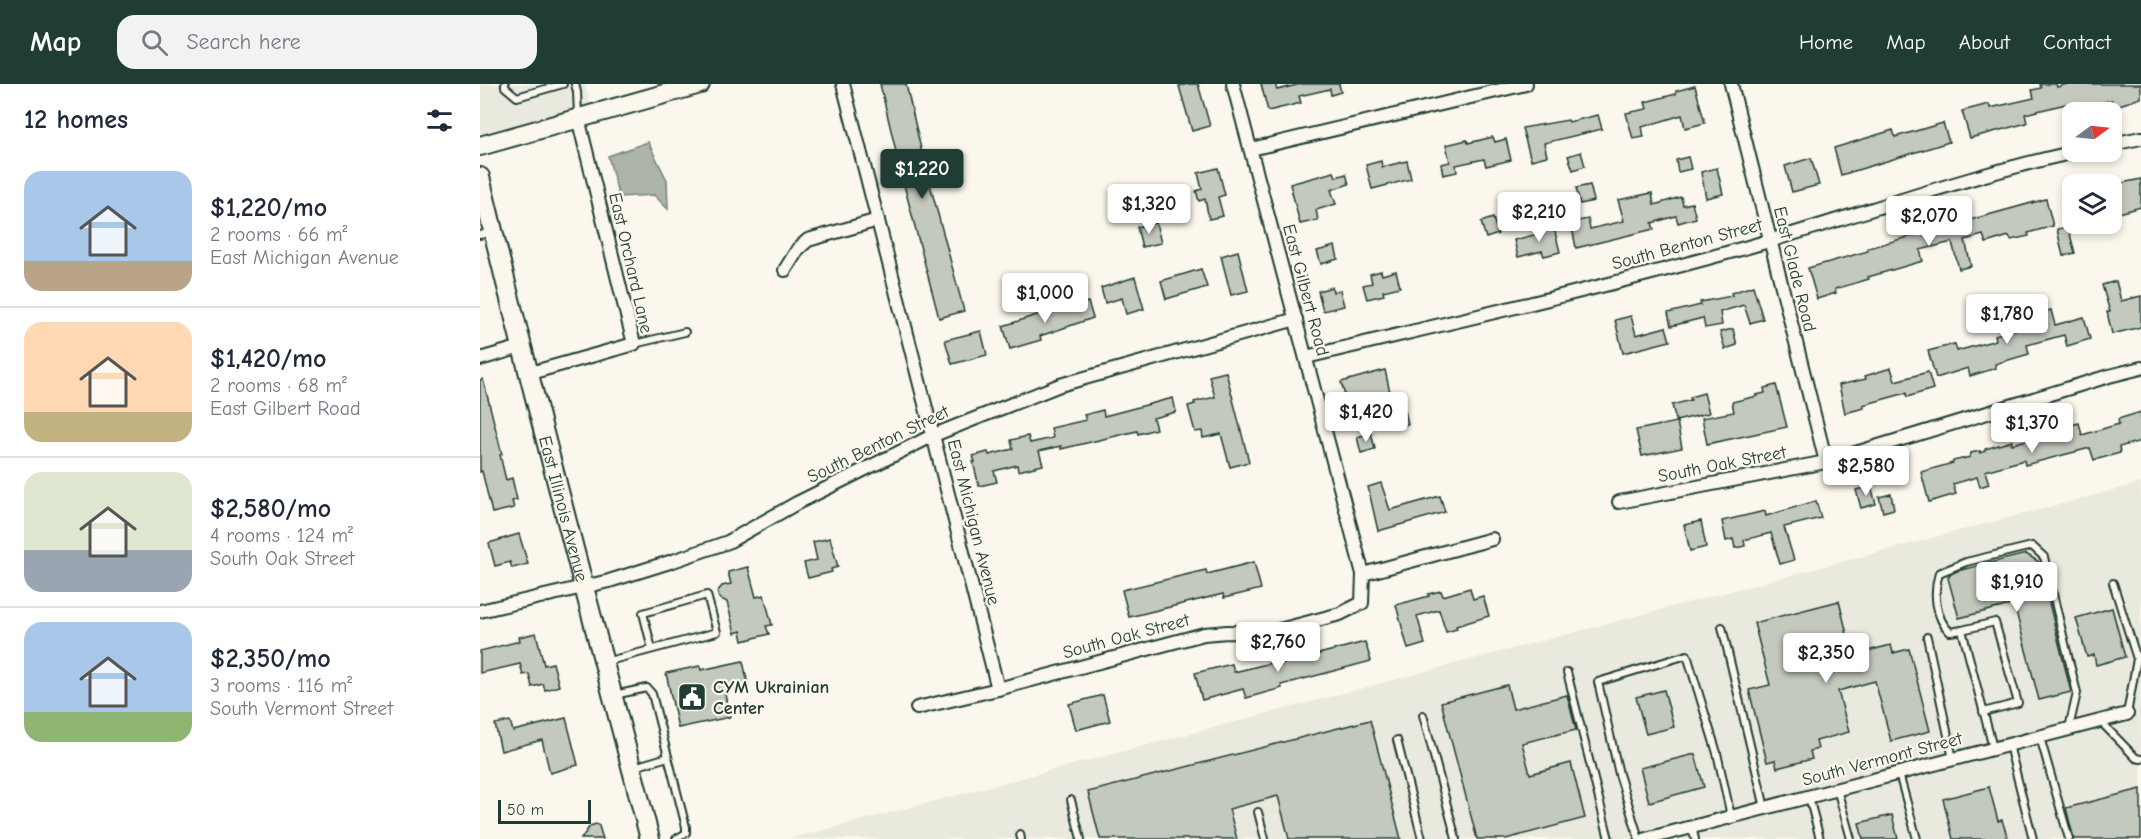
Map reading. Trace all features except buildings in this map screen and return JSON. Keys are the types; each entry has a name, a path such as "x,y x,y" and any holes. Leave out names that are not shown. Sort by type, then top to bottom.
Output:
{"main road":[{"path":"480,146 578,118 647,91 700,84"},
{"name":"East Illinois Avenue","path":"480,177 486,234 521,347 650,839"}],"street":[{"name":"East Michigan Avenue","path":"843,84 998,689"},
{"name":"East Gilbert Road","path":"1233,84 1363,574"},
{"path":"1251,149 1526,84"},
{"name":"East Glade Road","path":"1731,84 1826,462"},
{"name":"East Orchard Lane","path":"527,374 634,344 578,118"},
{"path":"2122,142 2141,138"},
{"name":"South Benton Street","path":"1306,357 1648,274 1955,184 2062,155"},
{"path":"785,270 798,249 808,240 878,220"},
{"name":"South Benton Street","path":"480,611 585,587 728,542 797,503 934,435 1060,385 1296,319"},
{"path":"480,359 521,347"},
{"name":"South Oak Street","path":"1619,502 1826,462 2141,368"},
{"path":"1363,574 1492,539"},
{"name":"South Oak Street","path":"917,708 998,689 1204,634 1268,633 1340,615 1362,603 1363,574"},
{"name":"South Vermont Street","path":"1646,839 1693,833 1731,817 2127,714"}],"lane":[{"path":"505,84 517,97 563,84"},
{"path":"575,84 578,118"},
{"path":"634,344 685,332"},
{"path":"1983,712 2018,703 1995,622 1950,632 1941,624 1934,587 1939,573 1966,561 2032,546 2044,557 2077,693 2069,729"},
{"path":"2114,584 2136,659 2127,714"},
{"path":"604,662 717,632 707,595 642,613 652,649"},
{"path":"1722,627 1765,808"},
{"path":"1962,630 1994,749"},
{"path":"1927,637 1953,759"},
{"path":"1639,839 1619,774 1598,682 1687,655 1717,753 1731,817"},
{"path":"1567,672 1609,839"},
{"path":"613,696 642,688 647,688 652,694 686,828 686,833 676,839"},
{"path":"1423,715 1456,839"},
{"path":"2100,721 2136,758 2141,759"},
{"path":"2040,737 2069,839"},
{"path":"1397,740 1422,839"},
{"path":"2009,745 2033,839"},
{"path":"632,768 668,757"},
{"path":"1899,773 1917,839"},
{"path":"1837,789 1851,839"},
{"path":"1809,797 1820,839"},
{"path":"1071,800 1082,839"},
{"path":"1258,812 1265,839"}],"shaded area":[{"path":"480,84 585,84 593,114 480,146"},
{"path":"648,142 667,180 668,209 654,195 619,197 608,156"},
{"path":"2141,483 2141,839 789,839 836,827"}],"place":[{"name":"CYM Ukrainian Center","path":"692,697"}]}
